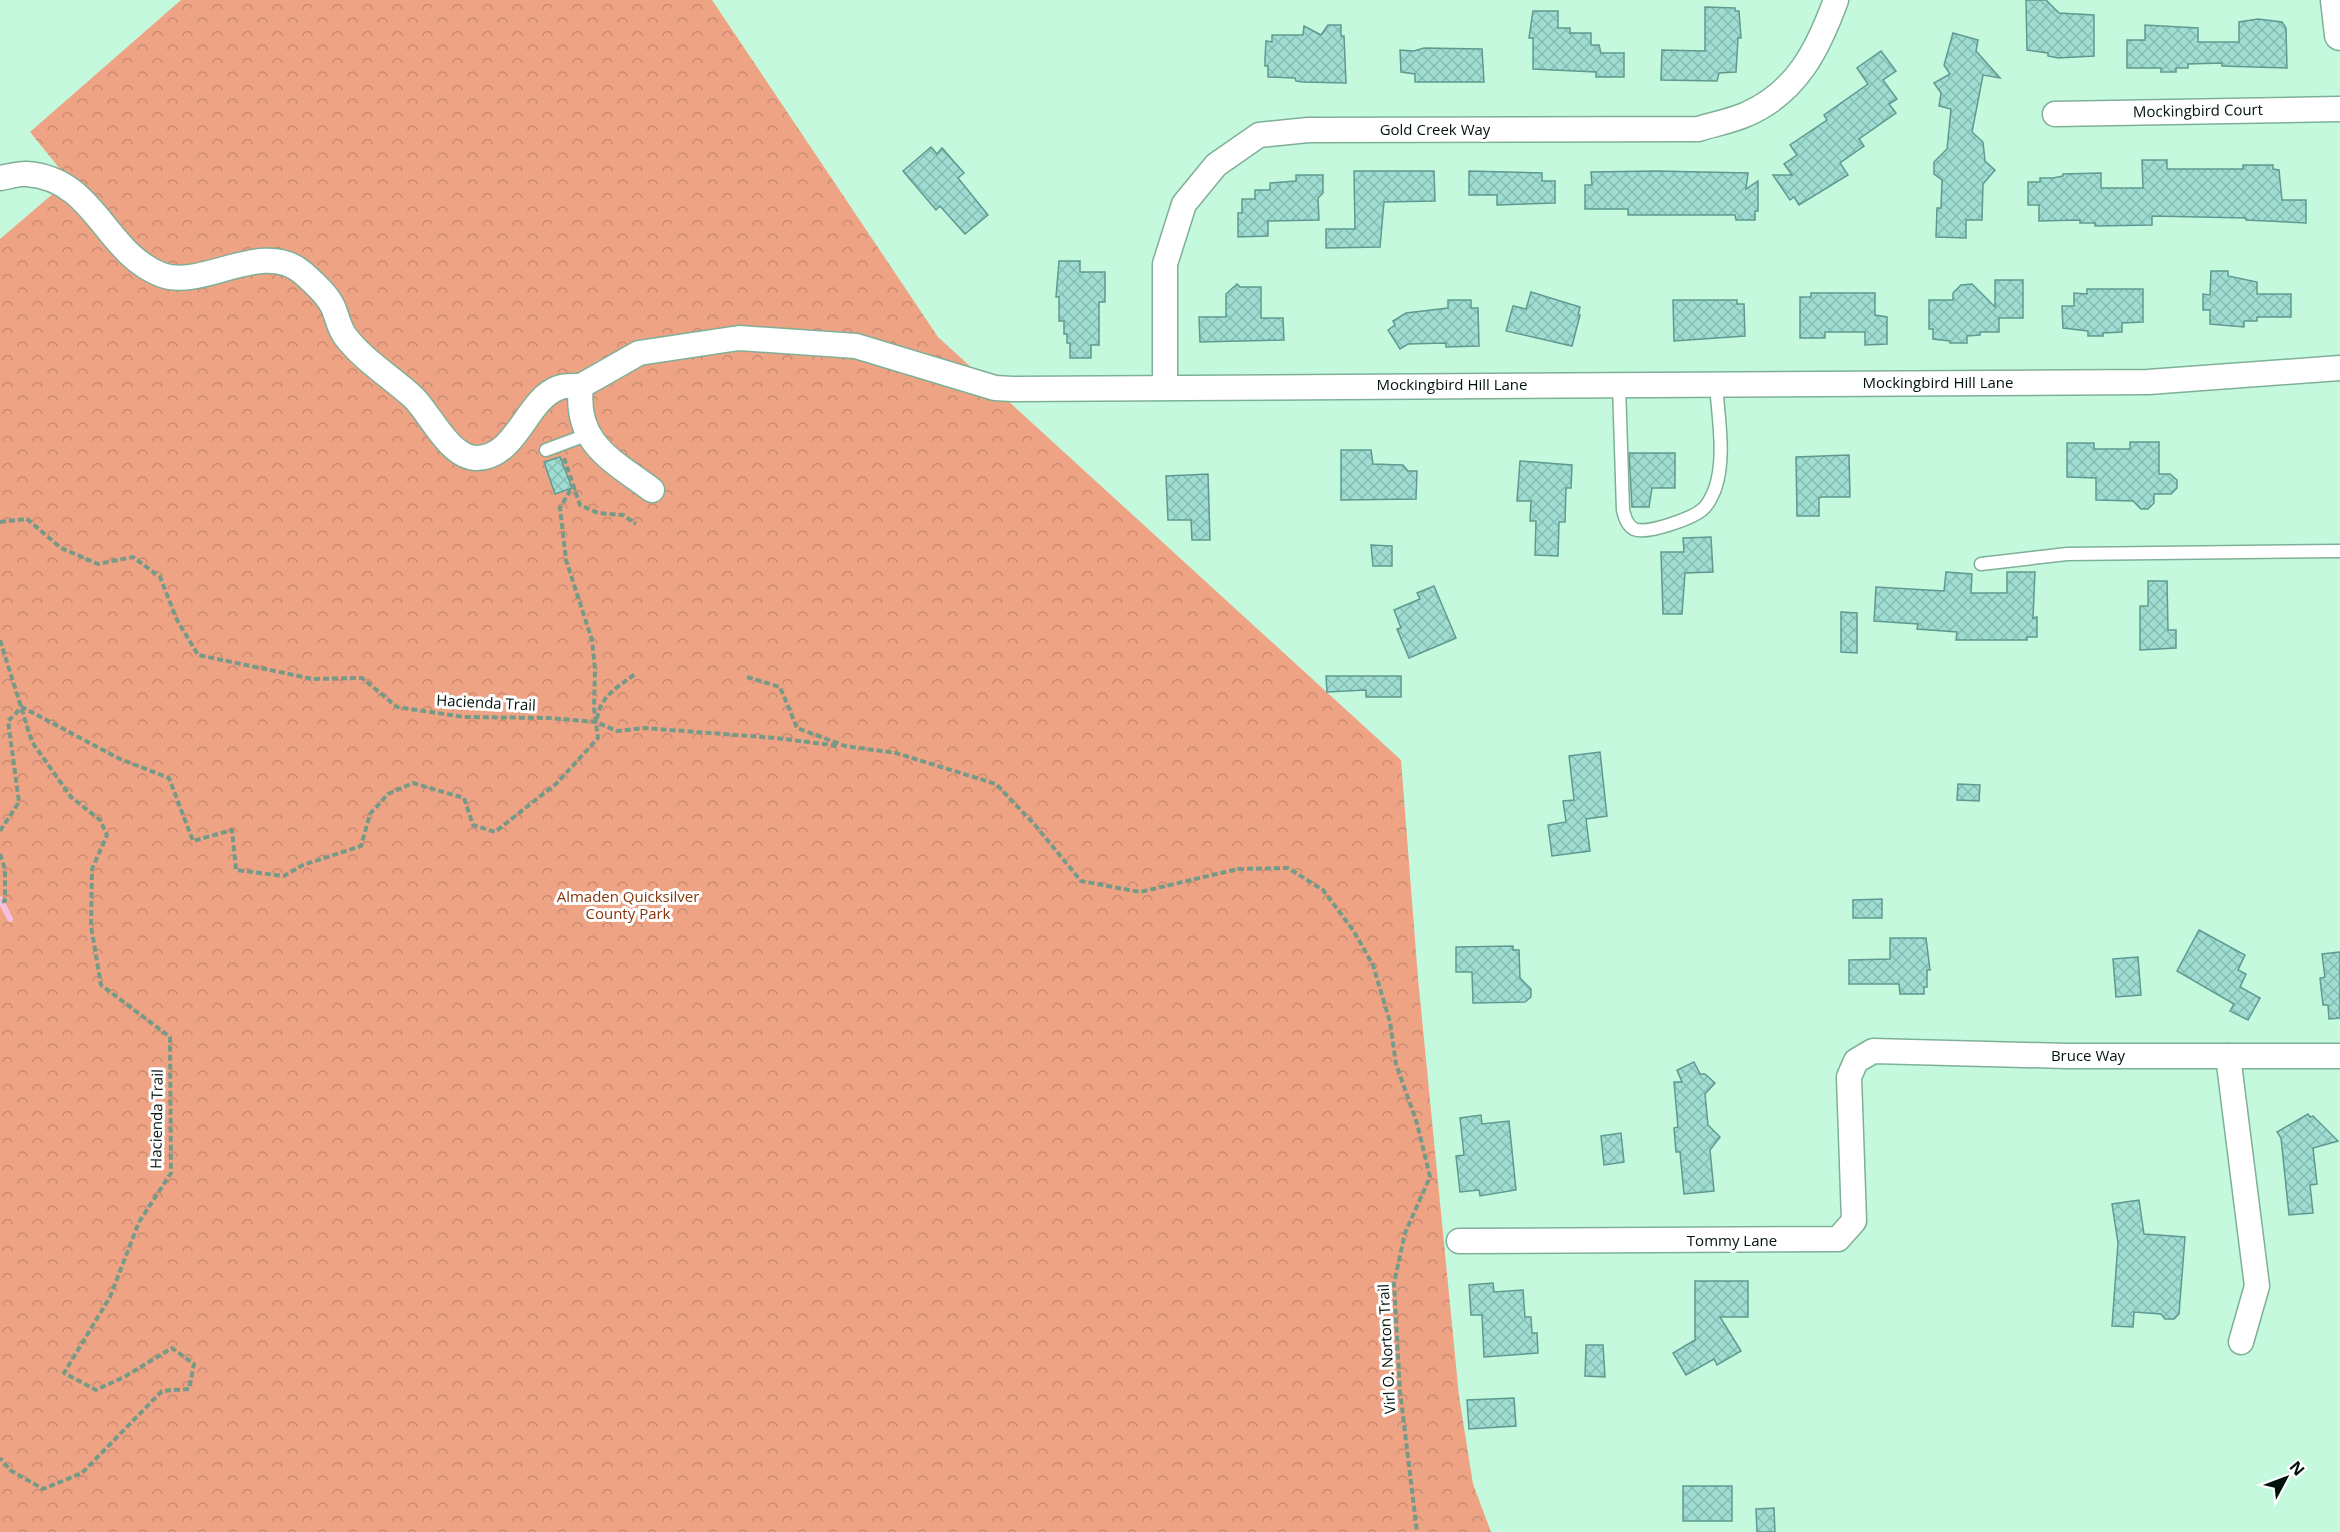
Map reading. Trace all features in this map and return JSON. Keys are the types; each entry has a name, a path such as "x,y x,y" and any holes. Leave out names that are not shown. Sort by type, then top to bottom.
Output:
{"street":[{"name":"Gold Creek Way","path":"1165,387 1165,264 1184,204 1216,165 1259,135 1308,130 1698,129 1748,114 1792,85 1822,37 1836,0"},
{"path":"2336,0 2340,35"},
{"name":"Mockingbird Court","path":"2055,114 2340,109"},
{"name":"Mockingbird Hill Lane","path":"0,178 27,174 58,183 84,199 129,255 161,274 178,279 249,262 280,263 300,270 332,304 344,334 364,357 414,397 451,445 477,458 491,454 519,430 547,395 559,387 580,386 639,353 739,338 856,346 995,388 2148,382 2340,368"},
{"path":"580,386 578,408 594,446 652,490"},
{"name":"Bruce Way","path":"1849,1077 1856,1061 1873,1051 2066,1056 2340,1056"},
{"path":"2228,1056 2258,1286 2241,1342"},
{"name":"Tommy Lane","path":"1459,1241 1838,1239 1854,1221 1849,1077"}],"lane":[{"path":"1619,385 1623,510 1626,521 1631,527 1646,531 1703,510 1711,498 1716,486 1719,456 1716,384"},
{"path":"546,450 589,434"},
{"path":"1981,564 2067,554 2340,551"}],"path":[{"path":"560,445 580,505 604,514 623,515 636,524"},
{"path":"0,831 19,802 8,721 22,706 120,759 170,778 194,841 232,830 236,870 284,876 303,865 361,846 370,814 388,794 413,783 464,798 472,825 495,832 557,783 598,738 591,640 566,560 560,507 570,491 576,489"},
{"name":"Hacienda Trail","path":"0,522 27,519 61,548 98,564 133,557 160,578 177,620 198,655 313,679 362,678 397,707 465,717 548,718 596,722"},
{"name":"Hacienda Trail","path":"0,640 32,742 71,797 100,820 107,835 92,869 91,926 101,985 170,1037 171,1173 139,1222 110,1297 64,1373 96,1390 124,1377 172,1348 194,1364 189,1389 162,1391 82,1473 43,1489 10,1470 0,1458"},
{"path":"596,722 599,706 604,698 635,674"},
{"name":"Virl O. Norton Trail","path":"747,677 780,687 797,728 845,746 896,753 996,784 1035,825 1081,881 1140,892 1238,869 1288,868 1323,890 1353,930 1374,965 1390,1022 1396,1064 1417,1123 1430,1177 1405,1233 1394,1283 1400,1391 1417,1532"},
{"path":"596,722 617,730 668,730 845,746"},
{"path":"0,854 5,869 2,902"}],"green space":[{"name":"Almaden Quicksilver County Park","path":"181,0 712,0 938,337 1401,760 1418,978 1459,1396 1473,1484 1491,1532 0,1532 0,239 69,180 30,132"}],"building":[{"path":"2026,0 2046,0 2059,13 2094,15 2094,56 2058,58 2048,56 2048,53 2027,50"},
{"path":"1705,7 1735,8 1735,11 1739,11 1741,38 1738,38 1736,72 1719,73 1717,81 1661,80 1662,50 1705,51"},
{"path":"1533,11 1558,11 1558,28 1570,28 1570,33 1591,33 1591,45 1599,45 1601,53 1624,53 1624,77 1596,77 1596,72 1533,69 1533,38 1529,38"},
{"path":"2258,19 2282,22 2286,28 2287,68 2222,66 2222,63 2188,64 2188,68 2176,68 2176,72 2161,72 2161,68 2127,68 2127,40 2145,40 2145,25 2198,28 2198,42 2239,42 2239,22"},
{"path":"1328,25 1341,25 1341,36 1344,36 1346,83 1303,82 1296,81 1295,78 1268,77 1268,66 1265,66 1266,41 1272,42 1272,35 1303,35 1304,26 1321,35"},
{"path":"1953,33 1978,40 1976,51 2000,78 1983,75 1972,132 1983,142 1985,161 1995,170 1983,184 1982,220 1966,220 1966,238 1936,237 1937,208 1941,208 1942,180 1934,174 1934,162 1947,149 1951,109 1939,106 1941,93 1934,83 1950,74 1944,65"},
{"path":"1424,48 1482,49 1484,82 1415,82 1415,74 1401,72 1400,50 1414,51"},
{"path":"1881,51 1896,71 1883,80 1897,99 1889,104 1896,113 1859,139 1864,146 1840,163 1848,175 1799,205 1794,197 1790,200 1773,175 1792,175 1784,164 1797,155 1790,145 1827,120 1824,115 1868,84 1857,68"},
{"path":"931,147 937,154 942,148 964,173 958,178 988,215 965,234 940,206 936,210 903,171"},
{"path":"2142,160 2167,160 2167,169 2243,169 2243,165 2273,165 2273,169 2279,170 2282,200 2306,200 2306,223 2246,220 2246,218 2152,216 2152,225 2095,226 2095,223 2080,223 2080,220 2039,221 2039,205 2028,205 2028,182 2040,182 2040,178 2053,178 2063,176 2063,174 2101,173 2101,188 2143,188"},
{"path":"1354,171 1434,171 1435,201 1384,202 1380,247 1326,248 1326,229 1355,229"},
{"path":"1469,171 1542,173 1542,181 1555,181 1555,203 1497,205 1497,195 1469,195"},
{"path":"1591,172 1748,173 1746,189 1758,181 1758,211 1755,211 1755,220 1736,220 1735,215 1628,215 1628,209 1585,209 1585,185 1592,185"},
{"path":"1296,175 1323,175 1323,193 1318,198 1319,220 1268,221 1268,236 1238,237 1238,213 1242,213 1242,199 1255,199 1255,190 1270,190 1270,183 1296,181"},
{"path":"1059,261 1080,261 1080,272 1105,272 1105,302 1099,302 1099,345 1091,345 1091,358 1070,358 1070,343 1067,343 1067,334 1064,334 1064,321 1059,321 1059,297 1056,297"},
{"path":"2211,271 2228,271 2228,276 2257,282 2257,294 2291,294 2291,317 2257,317 2257,321 2244,321 2244,327 2210,324 2210,310 2203,310 2203,294 2210,295"},
{"path":"1995,280 2023,280 2023,318 1999,318 1999,332 1980,332 1980,335 1967,336 1967,343 1950,343 1950,341 1933,339 1933,329 1929,329 1929,300 1953,300 1953,293 1961,285 1972,284 1995,307"},
{"path":"1237,284 1240,287 1261,287 1261,318 1283,318 1284,340 1200,342 1199,317 1226,317 1226,294"},
{"path":"2087,289 2143,289 2143,322 2122,323 2122,332 2103,333 2103,336 2088,336 2088,331 2063,328 2062,306 2074,306 2074,293 2087,294"},
{"path":"1531,292 1580,307 1572,346 1506,331 1513,306 1526,309"},
{"path":"1811,293 1875,293 1875,315 1887,317 1887,344 1865,345 1865,332 1825,332 1825,338 1800,338 1800,297 1811,297"},
{"path":"1448,300 1471,300 1471,308 1478,308 1479,346 1446,347 1446,343 1408,344 1400,349 1388,330 1395,325 1393,321 1406,313 1448,308"},
{"path":"1673,300 1737,300 1737,304 1744,304 1745,336 1674,341"},
{"path":"2130,442 2159,442 2159,474 2170,474 2177,480 2177,488 2171,494 2154,494 2154,503 2148,509 2141,509 2133,501 2096,500 2096,478 2067,477 2067,443 2094,443 2094,449 2130,449"},
{"path":"1341,450 1371,450 1373,464 1403,465 1408,471 1417,471 1416,499 1341,500"},
{"path":"1629,453 1675,453 1675,488 1652,488 1649,507 1632,507"},
{"path":"1849,455 1850,497 1821,497 1819,498 1819,516 1797,516 1796,457"},
{"path":"560,457 572,488 555,494 544,462"},
{"path":"1520,461 1572,465 1571,488 1566,488 1565,522 1559,522 1558,556 1535,555 1536,521 1530,521 1531,501 1517,501"},
{"path":"1208,474 1210,540 1192,540 1191,520 1168,520 1166,476"},
{"path":"1711,537 1713,572 1685,573 1682,614 1663,614 1661,552 1684,552 1683,538"},
{"path":"1371,545 1392,546 1392,566 1373,566"},
{"path":"1946,572 1972,574 1971,593 2007,593 2007,572 2035,572 2033,618 2037,617 2037,637 2027,637 2027,640 1956,640 1957,632 1917,629 1918,624 1874,621 1876,587 1944,591"},
{"path":"2148,581 2167,581 2168,630 2176,630 2176,648 2140,650 2140,606 2148,606"},
{"path":"1434,586 1456,638 1409,658 1397,629 1401,628 1394,610 1420,599 1417,593"},
{"path":"1841,612 1857,613 1857,653 1841,652"},
{"path":"1326,676 1401,676 1401,697 1366,697 1366,690 1327,692"},
{"path":"1600,752 1607,816 1586,819 1590,851 1552,856 1548,825 1566,822 1563,801 1574,800 1569,756"},
{"path":"1958,784 1980,785 1979,801 1957,800"},
{"path":"1882,899 1882,918 1853,918 1853,900"},
{"path":"2199,930 2245,955 2238,970 2246,974 2240,987 2260,998 2248,1020 2230,1011 2234,1004 2177,971"},
{"path":"1890,938 1926,938 1930,970 1927,970 1927,987 1924,987 1924,994 1900,994 1899,984 1849,984 1849,960 1890,959"},
{"path":"1513,946 1513,950 1519,950 1520,978 1531,989 1531,997 1525,1002 1473,1003 1472,972 1456,972 1456,947"},
{"path":"2340,952 2340,1018 2329,1019 2328,1005 2323,1005 2320,978 2325,977 2322,954"},
{"path":"2138,957 2141,995 2116,997 2113,959"},
{"path":"1694,1062 1700,1074 1705,1074 1715,1083 1705,1094 1708,1125 1720,1137 1710,1150 1714,1191 1684,1194 1680,1152 1676,1152 1674,1128 1678,1127 1674,1082 1682,1082 1677,1070"},
{"path":"2308,1114 2310,1117 2313,1116 2338,1141 2313,1148 2317,1184 2310,1185 2313,1213 2289,1215 2281,1138 2277,1132"},
{"path":"1481,1115 1482,1124 1509,1121 1516,1190 1480,1196 1479,1190 1460,1192 1456,1156 1464,1155 1460,1118"},
{"path":"1621,1133 1624,1162 1604,1165 1601,1136"},
{"path":"2139,1200 2144,1234 2185,1237 2179,1314 2174,1319 2165,1319 2161,1314 2134,1312 2133,1327 2112,1326 2118,1243 2112,1204"},
{"path":"1695,1281 1748,1281 1748,1317 1720,1317 1741,1351 1717,1365 1714,1359 1686,1375 1673,1353 1695,1340"},
{"path":"1493,1283 1494,1292 1523,1290 1525,1317 1531,1317 1532,1333 1537,1333 1538,1353 1484,1357 1482,1315 1471,1315 1469,1285"},
{"path":"1586,1345 1603,1345 1605,1377 1585,1376"},
{"path":"1514,1398 1516,1426 1469,1429 1467,1400"},
{"path":"1683,1486 1732,1486 1732,1521 1683,1521"},
{"path":"1774,1508 1775,1532 1757,1532 1756,1509"}],"waterway":[{"path":"0,899 10,919"}]}
